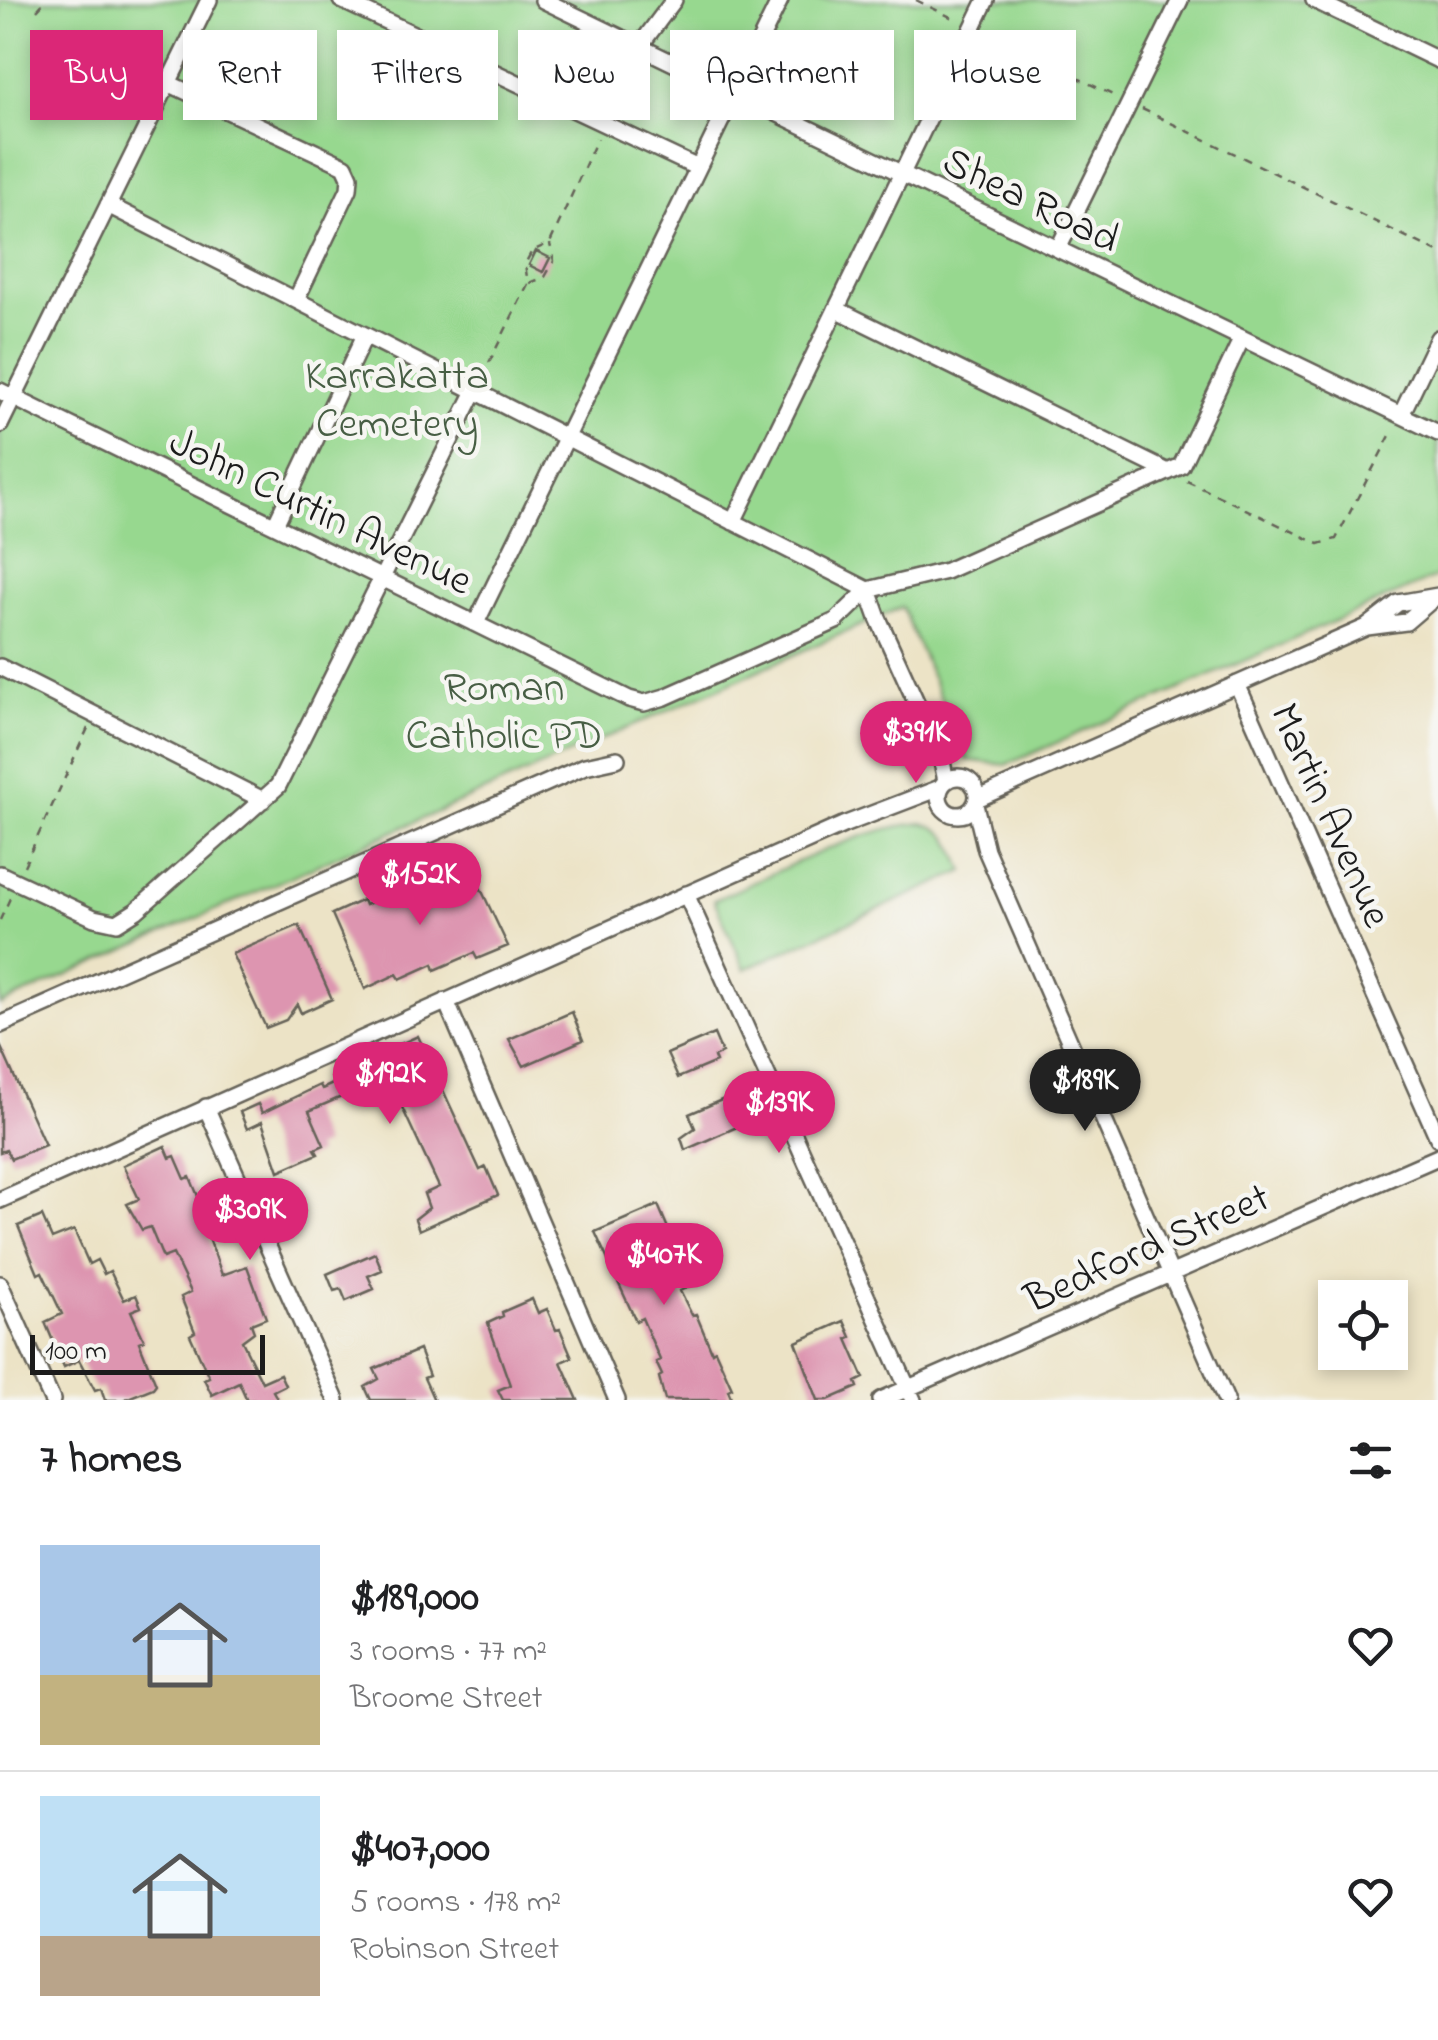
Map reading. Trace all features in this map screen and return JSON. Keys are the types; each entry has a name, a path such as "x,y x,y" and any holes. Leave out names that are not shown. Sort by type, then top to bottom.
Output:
{"street":[{"path":"0,425 7,394 108,205 209,0"},
{"path":"340,0 698,168"},
{"name":"Shea Road","path":"542,0 604,30"},
{"path":"650,32 674,0"},
{"name":"John Curtin Avenue","path":"765,30 780,0"},
{"path":"734,522 986,0"},
{"path":"1058,249 1180,0"},
{"path":"1314,0 1438,60"},
{"path":"168,83 345,166 350,177 349,189 296,300"},
{"name":"John Curtin Avenue","path":"7,394 476,623 722,120"},
{"name":"Shea Road","path":"791,120 1438,432"},
{"path":"108,205 868,590 949,782 976,796"},
{"path":"836,310 1168,472"},
{"path":"275,524 366,336"},
{"path":"476,623 629,699 644,703 665,697 836,621 868,590 946,571 1181,466 1242,338"},
{"path":"1401,414 1438,338"},
{"path":"0,874 94,918 117,922 136,910 278,786 475,391"},
{"path":"891,810 968,813 976,796 1368,627 1398,602 1436,597"},
{"path":"0,667 263,800"},
{"name":"Martin Avenue","path":"1238,684 1438,1138"},
{"path":"0,1025 585,766 617,759"},
{"path":"0,1200 686,894 843,825 891,810 949,782"},
{"path":"949,782 939,798 986,850"},
{"path":"976,796 986,850 1226,1400"},
{"path":"686,894 910,1394"},
{"path":"446,1001 617,1400"},
{"path":"206,1107 336,1400"},
{"name":"Bedford Street","path":"881,1400 910,1394 1438,1156"},
{"path":"0,1284 52,1400"}],"path":[{"path":"37,10 46,0"},
{"path":"916,0 1438,252"},
{"path":"528,284 545,277 554,261 550,243 606,120"},
{"path":"475,391 528,284 525,264 532,250 550,243"},
{"path":"1168,472 1319,544 1336,539 1401,414"},
{"path":"0,920 95,713"}],"green space":[{"name":"Karrakatta Cemetery","path":"0,0 1438,0 1438,576 1006,765 967,760 902,607 0,1005"},
{"path":"922,823 945,835 964,871 745,969 714,900 871,833"}],"building":[{"path":"536,251 550,258 543,272 529,265"},
{"path":"462,849 508,946 477,959 474,953 435,970 433,964 400,979 397,974 365,989 332,914 397,890 400,897 433,882 436,889 458,876 449,858"},
{"path":"299,925 332,999 301,1013 297,1004 286,1020 266,1028 232,954"},
{"path":"572,1012 583,1040 524,1066 509,1039"},
{"path":"714,1034 722,1053 714,1057 716,1062 678,1078 667,1054"},
{"path":"418,1036 480,1170 486,1167 498,1195 419,1230 415,1219 429,1208 424,1194 439,1187 394,1090 356,1104 352,1096 346,1095 309,1111 324,1145 315,1149 318,1154 279,1171 262,1122 247,1129 240,1112 258,1104 262,1113 320,1085 322,1089 382,1061 378,1054"},
{"path":"0,1045 45,1145 11,1159 6,1150 0,1152"},
{"path":"752,1087 764,1115 685,1150 681,1138 695,1128 689,1114"},
{"path":"165,1146 170,1158 175,1156 185,1179 190,1177 210,1225 205,1227 222,1275 247,1266 266,1318 251,1324 254,1332 242,1341 262,1382 280,1374 285,1385 273,1391 278,1400 247,1400 239,1382 212,1395 204,1379 209,1377 190,1335 195,1332 181,1297 191,1292 173,1254 163,1258 150,1227 142,1230 127,1204 139,1199 123,1165"},
{"path":"658,1205 670,1233 656,1239 671,1274 686,1267 694,1284 680,1291 692,1315 696,1314 712,1352 715,1350 732,1388 728,1390 732,1400 665,1400 656,1362 660,1360 642,1318 636,1321 595,1232"},
{"path":"42,1216 52,1239 74,1230 89,1264 97,1260 104,1274 110,1271 124,1300 136,1295 141,1307 131,1311 144,1340 139,1342 156,1384 153,1388 123,1400 105,1400 101,1388 95,1390 79,1360 64,1367 45,1322 62,1314 42,1272 38,1274 18,1226"},
{"path":"375,1253 382,1270 368,1276 374,1289 346,1301 341,1289 334,1291 327,1274"},
{"path":"532,1299 538,1313 547,1309 556,1330 560,1329 572,1357 561,1362 578,1400 503,1400 498,1390 510,1385 488,1323"},
{"path":"844,1321 851,1337 847,1339 864,1378 856,1382 858,1387 828,1400 818,1400 796,1342"},
{"path":"419,1350 429,1376 424,1378 434,1400 371,1400 365,1387 379,1379 374,1369"}],"park label":[{"name":"Roman Catholic PD","path":"504,709"}]}
